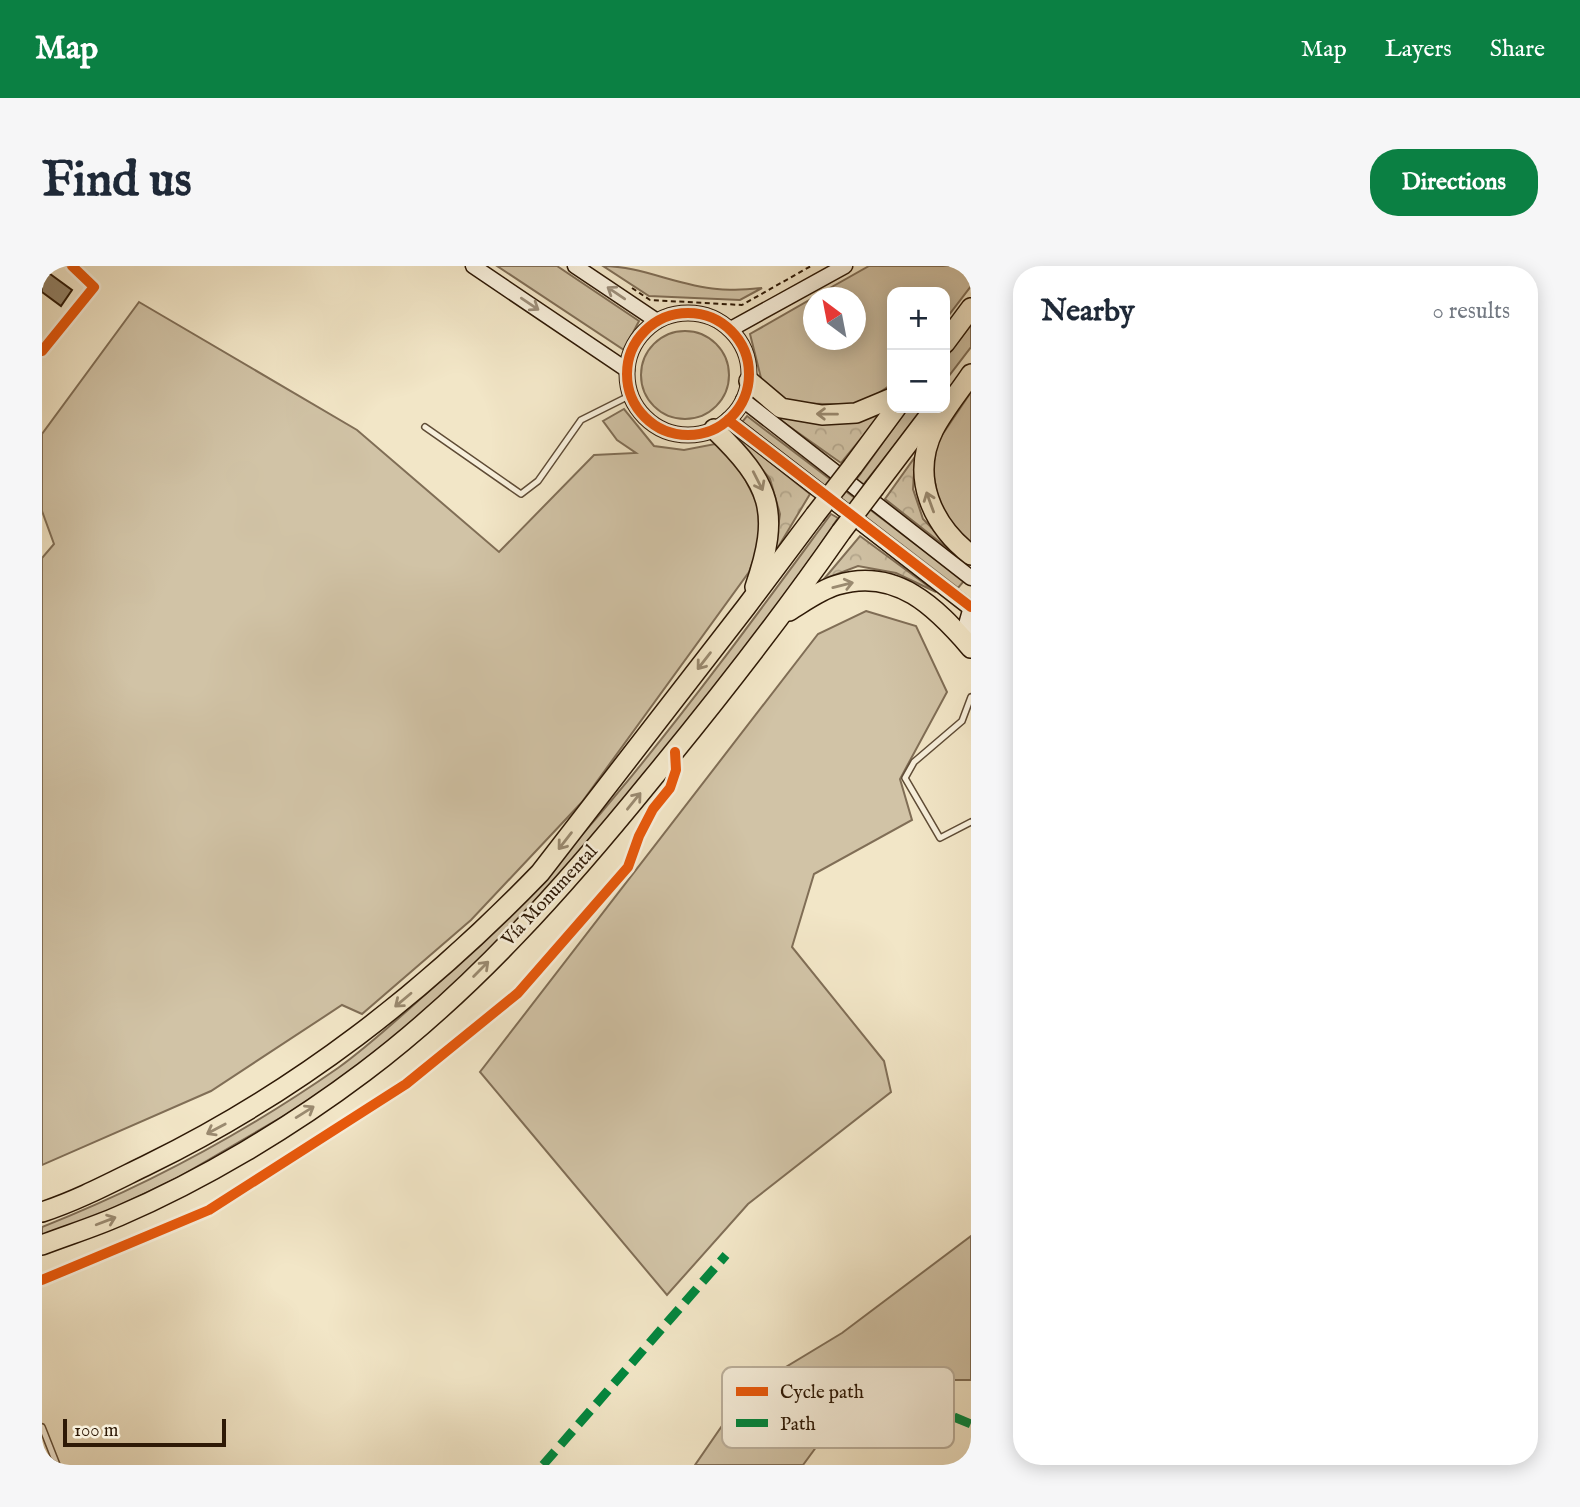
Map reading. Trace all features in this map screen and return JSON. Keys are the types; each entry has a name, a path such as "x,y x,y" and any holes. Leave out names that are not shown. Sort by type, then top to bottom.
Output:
{"highway":[{"path":"950,336 971,308"},
{"path":"950,389 971,361"},
{"path":"971,374 934,429 926,448 925,490 931,510 946,531 971,555"},
{"path":"749,381 781,408 822,415 856,413 887,400"},
{"name":"Vía Monumental","path":"42,1212 111,1183 239,1117 379,1021 441,968 540,873 892,413"},
{"name":"Vía Monumental","path":"42,1245 119,1216 183,1185 251,1147 365,1071 456,994 524,926 603,839 675,752 782,615 931,413"},
{"path":"721,424 753,471 767,499 769,538 760,574 746,607"},
{"path":"782,615 836,585 881,581 924,600 971,648"}],"street":[{"path":"42,351 94,287 72,266"},
{"path":"473,266 627,370"},
{"path":"575,266 657,321"},
{"path":"731,329 845,266"},
{"path":"696,313 715,318 731,329 742,344 749,362 749,381 743,400 721,424 695,435 674,433 656,426 640,412 631,395 627,370 636,341 657,321 676,314 696,313"},
{"path":"743,400 971,578"},
{"path":"721,424 971,608 968,635 971,648"},
{"path":"42,1280 209,1210 406,1084 518,993 628,867 639,836 653,809 670,788 676,770 675,752"}],"lane":[{"path":"425,427 521,494 538,481 581,420 631,395"},
{"path":"971,697 962,721 914,762 905,778 940,838 971,822"},
{"path":"42,1427 57,1465"}],"path":[{"path":"630,286 650,300 743,304 811,266"}],"green space":[{"path":"497,266 557,266 639,321 624,350"},
{"path":"603,266 631,269 702,287 728,290 762,288 740,300 649,296"},
{"path":"869,266 971,266 971,286 950,313 950,287 887,287 887,387 861,405 788,403 762,382 750,334 803,304 803,350 866,350 866,287 832,287"},
{"path":"139,302 357,430 499,552 594,455 636,453 617,440 603,421 624,409 654,446 684,450 715,444 736,461 758,505 760,542 749,572 582,802 471,920 362,1014 342,1005 211,1091 42,1165 42,558 54,544 42,511 42,434"},
{"path":"971,324 971,347 950,374 950,352"},
{"path":"685,331 710,338 722,350 729,375 722,400 710,412 685,419 660,412 648,400 641,375 648,350 660,338"},
{"path":"971,392 971,546 952,527 939,502 933,473 936,444"},
{"path":"757,399 789,416 817,423 847,421 882,413 841,463 756,403"},
{"path":"904,413 920,413 863,485 856,480"},
{"path":"747,416 964,581 958,588 742,422"},
{"path":"731,431 810,494 774,554 780,514 770,479"},
{"path":"915,457 913,489 923,519 965,562 885,499"},
{"path":"831,514 838,518 796,581 745,649 572,865 472,968 401,1031 347,1074 287,1114 179,1177 115,1208 42,1237 42,1227 157,1176 231,1136 303,1092 362,1050 429,991 486,937 592,823 738,640"},
{"path":"860,536 936,592 896,573 858,566 824,579"},
{"path":"866,611 916,626 947,692 900,779 912,820 814,874 792,947 884,1061 891,1092 748,1204 667,1295 480,1072 818,634"},
{"path":"971,1236 971,1380 954,1380 954,1367 786,1367 842,1333"},
{"path":"722,1426 722,1448 815,1448 803,1465 695,1465"}],"building":[{"path":"46,271 72,290 61,306 42,292 42,277"}],"marked path":[{"path":"543,1465 726,1255"},
{"path":"954,1417 971,1424"}],"cycle path":[{"path":"42,351 94,287 72,266"},
{"path":"688,313 711,318 731,331 744,351 749,374 744,397 731,417 711,430 688,435 665,430 645,417 632,397 627,374 632,351 645,331 665,318 688,313"},
{"path":"728,420 971,607"},
{"path":"42,1280 209,1210 406,1084 518,993 628,867 639,836 653,809 670,788 676,770 675,752"}]}
